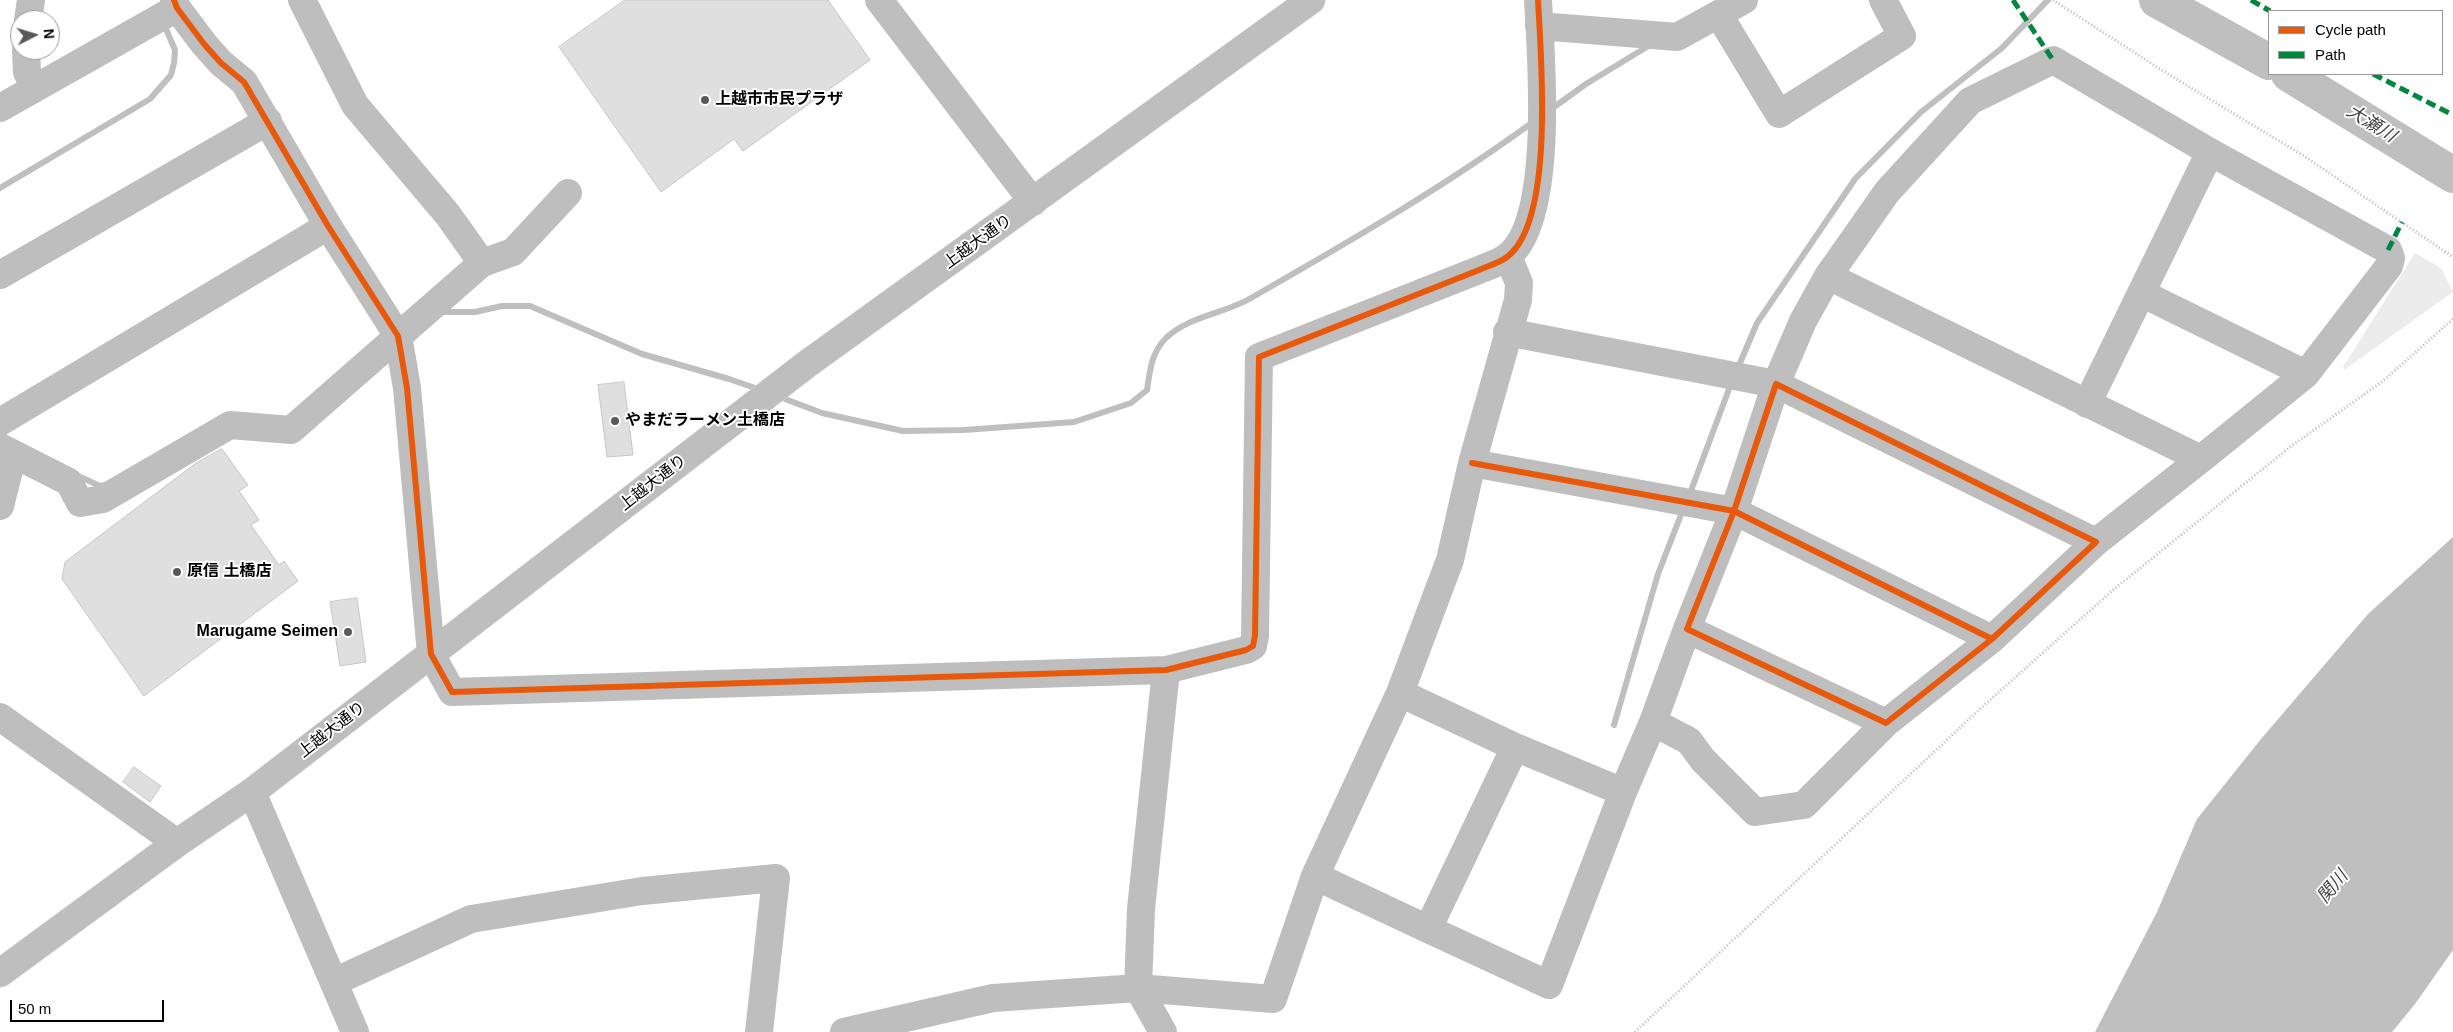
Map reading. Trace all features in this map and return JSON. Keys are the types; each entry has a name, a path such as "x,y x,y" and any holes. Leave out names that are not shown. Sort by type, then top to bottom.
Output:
{"street":[{"path":"302,0 355,105 448,215 482,263"},
{"path":"879,0 1033,202"},
{"name":"上越大通り","path":"0,973 178,843 252,792 807,364 1311,0"},
{"path":"0,108 175,4 204,44 221,63 244,82 328,226 398,336 407,388 431,654 452,692 1166,670 1246,650 1253,646 1255,636 1259,357 1479,270 1508,256 1529,226 1540,174 1542,154 1539,13 1677,38 1744,0"},
{"path":"1719,15 1779,114 1902,36 1883,0"},
{"path":"26,60 27,72 34,87"},
{"path":"1315,876 1428,930 1550,984 1623,792 1653,722 1687,629 1734,511 1776,384 1803,321 1828,276 1887,192 1970,101 2053,60 2210,152 2388,250 2391,258 2389,266 2306,374 2096,542 1992,640 1886,724 1804,805 1754,812 1703,760 1689,741 1653,722"},
{"path":"0,275 268,121"},
{"path":"2087,404 2210,152"},
{"path":"0,506 7,451 69,482 80,503 103,499 230,425 291,430 482,263 513,252 568,193"},
{"path":"0,422 328,226"},
{"path":"844,1032 993,998 1138,988 1273,999 1315,876 1400,693 1450,560 1472,463 1518,300 1519,283 1508,256"},
{"path":"1828,276 2201,459"},
{"path":"2141,293 2306,374"},
{"path":"1508,332 1776,384 2096,542"},
{"path":"1472,463 1734,511 1992,640"},
{"path":"1687,629 1886,724"},
{"path":"1163,1032 1138,988 1141,909 1166,670"},
{"path":"1400,693 1515,747 1623,792"},
{"path":"0,717 178,843"},
{"path":"1428,930 1515,747"},
{"path":"252,792 355,1032"},
{"path":"334,982 471,919 642,891 776,878 759,1032"}],"path":[{"path":"2053,0 2163,71 2304,156 2453,257"},
{"path":"1635,1032 1981,708 2113,590 2290,447 2382,381 2453,319"}],"shaded area":[{"path":"2415,253 2441,268 2453,292 2344,370 2343,367"}],"water":[{"name":"関川","path":"2453,537 2453,950 2415,1004 2392,1032 2095,1032 2157,912 2197,819 2261,739 2368,614"}],"building":[{"name":"上越市市民プラザ","path":"625,0 828,0 870,60 743,151 734,139 661,192 559,47"},
{"path":"624,382 633,455 607,457 598,385"},
{"name":"原信 土橋店","path":"222,449 248,485 239,491 259,520 251,525 279,565 284,561 298,581 144,696 62,579 65,562 196,463"},
{"name":"Marugame Seimen","path":"357,598 366,662 340,666 330,602"},
{"path":"134,767 161,786 150,802 123,782"}],"waterway":[{"path":"1737,370 1757,323 1855,179 1921,112 2002,48 2048,0"},
{"name":"大瀬川","path":"2157,0 2268,61"},
{"path":"0,188 150,99 171,75 174,63 175,50 163,22"},
{"path":"1550,110 1586,84 1650,45"},
{"name":"大瀬川","path":"2291,75 2453,175"},
{"path":"777,396 822,413 903,431 964,430 1074,422 1131,403 1147,390 1154,356 1166,338 1175,331 1196,320 1251,298 1395,214 1533,122"},
{"path":"439,312 475,312 502,306 530,306 642,354 761,390"},
{"path":"1689,496 1732,381"},
{"path":"76,475 100,486 106,485"},
{"path":"1614,725 1658,574 1684,507"}],"marked path":[{"path":"2013,0 2053,60"},
{"path":"2251,0 2268,10"},
{"path":"2375,75 2453,115"},
{"path":"2388,250 2402,222"}],"cycle path":[{"path":"174,0 177,8 204,44 221,63 244,82 328,226 398,336 407,388 431,654 452,692 1166,670 1246,650 1253,646 1255,636 1259,357 1497,263 1507,257 1522,238 1533,210 1539,175 1542,136 1538,0"},
{"path":"1472,463 1734,511 1687,629 1886,723 1992,639 2096,542 1776,384 1734,511 1992,639"}],"place":[{"name":"上越市市民プラザ","path":"705,100"},
{"name":"やまだラーメン土橋店","path":"615,421"},
{"name":"原信 土橋店","path":"177,572"},
{"name":"Marugame Seimen","path":"348,632"}]}
